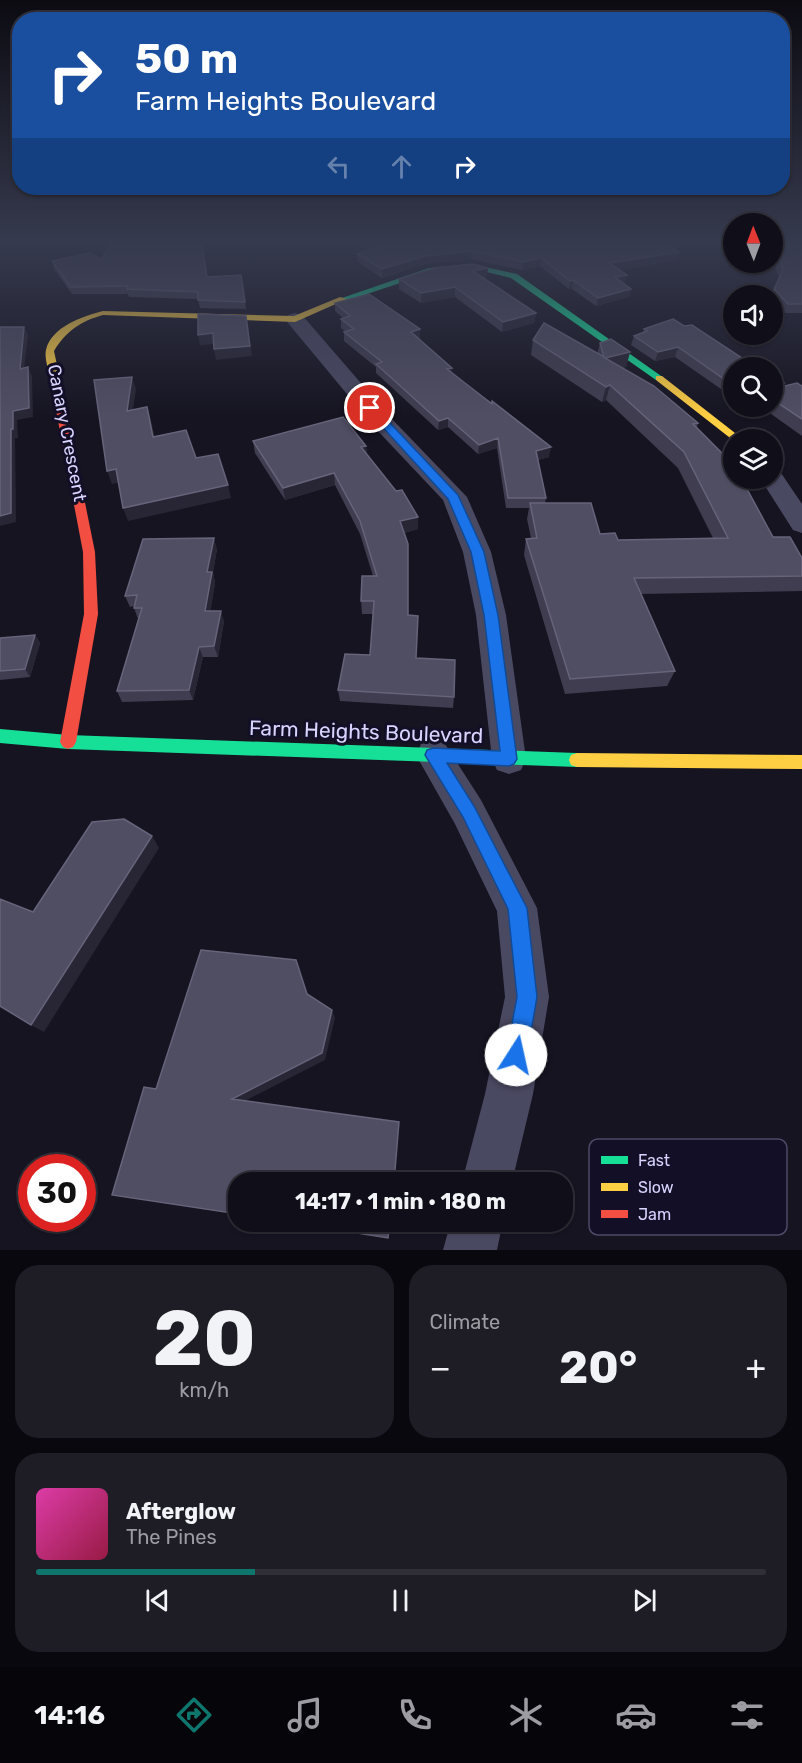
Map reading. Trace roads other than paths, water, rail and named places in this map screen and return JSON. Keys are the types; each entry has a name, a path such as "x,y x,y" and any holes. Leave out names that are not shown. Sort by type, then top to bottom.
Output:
{"street":[{"name":"Canary Crescent","path":"68,742 91,614 90,572 89,552 50,351 57,336 63,328 81,317 103,313 295,320 338,300"},
{"name":"Canary Crescent","path":"548,300 724,429"},
{"path":"295,320 384,424 454,497 477,552 491,615 509,759"},
{"path":"779,489 802,524"},
{"name":"Farm Heights Boulevard","path":"0,736 68,742 509,759 802,762"},
{"path":"433,755 468,812 518,908 527,997 509,1094 490,1172"},
{"path":"470,1250 474,1232"}]}
